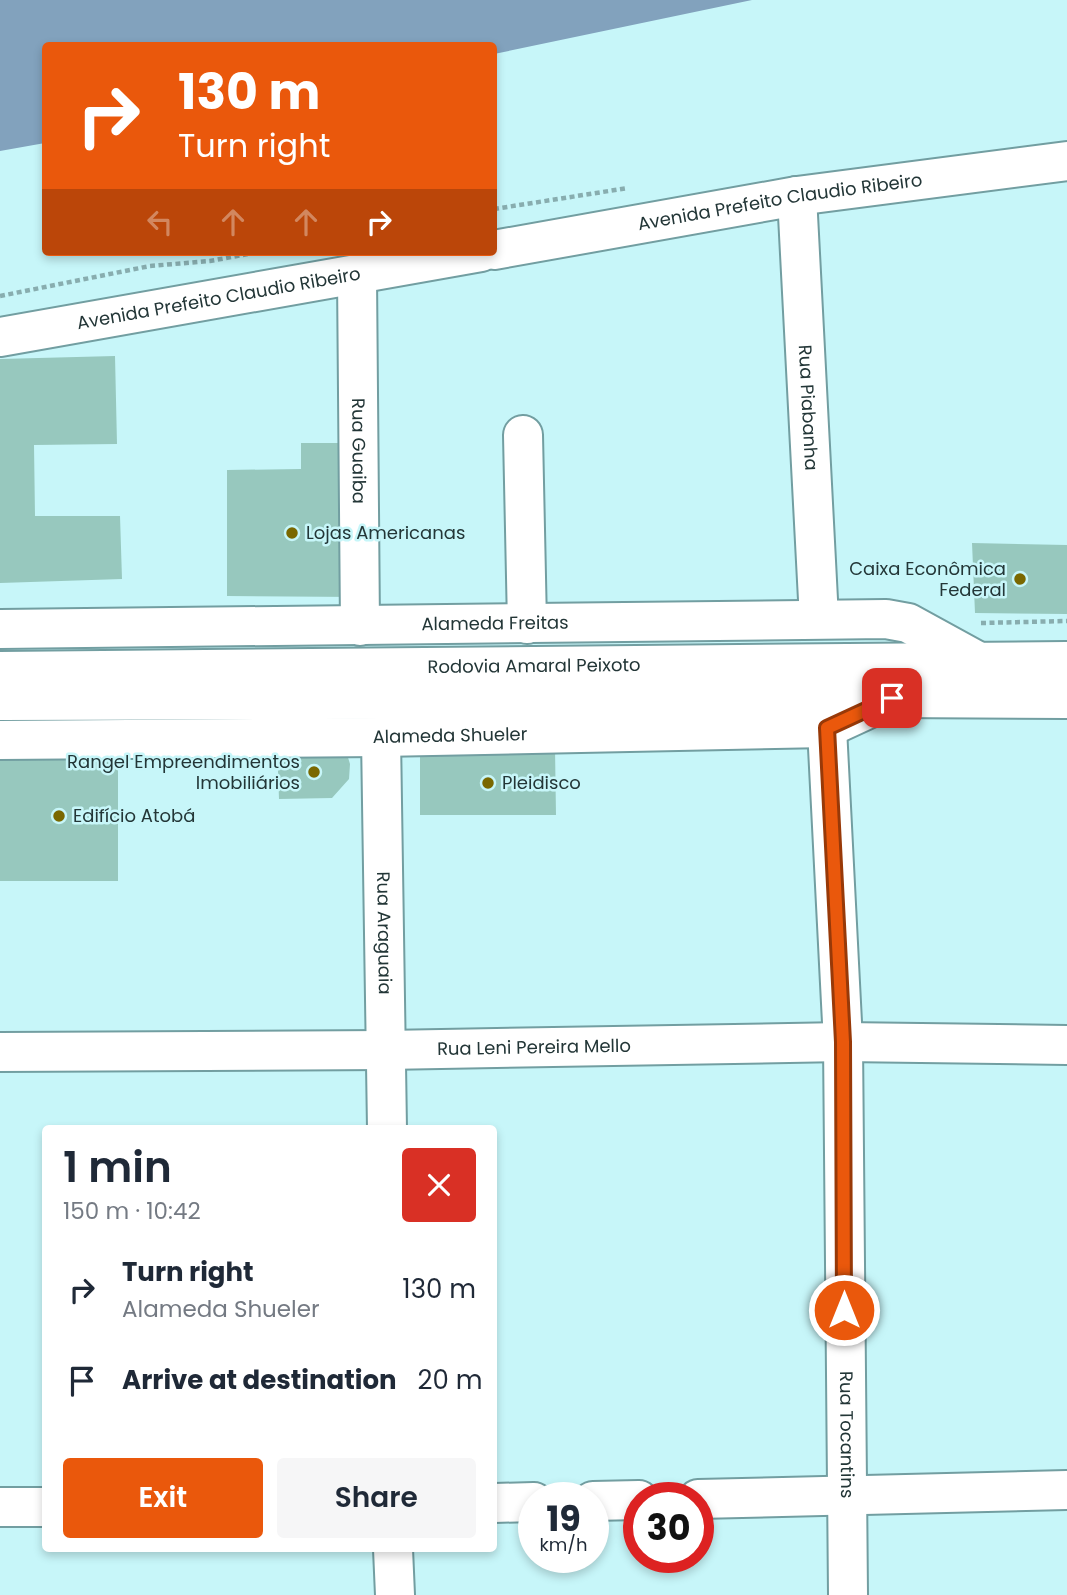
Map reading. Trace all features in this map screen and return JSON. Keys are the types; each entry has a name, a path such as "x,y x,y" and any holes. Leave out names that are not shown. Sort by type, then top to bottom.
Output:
{"main road":[{"name":"Avenida Prefeito Claudio Ribeiro","path":"497,249 797,196 1067,161"},
{"name":"Rua Piabanha","path":"797,196 819,620"},
{"name":"Avenida Prefeito Claudio Ribeiro","path":"0,337 460,256"},
{"name":"Rua Guaiba","path":"357,276 360,626"},
{"path":"523,435 527,624"},
{"name":"Alameda Freitas","path":"0,629 902,621 981,663"},
{"name":"Rodovia Amaral Peixoto","path":"0,671 1067,661"},
{"name":"Alameda Shueler","path":"0,740 381,737 827,728 892,698"},
{"name":"Rodovia Amaral Peixoto","path":"0,701 1067,699"},
{"name":"Rua Tocantins","path":"827,728 843,1042 848,1595"},
{"name":"Rua Araguaia","path":"381,737 387,1125"},
{"name":"Rua Leni Pereira Mello","path":"0,1052 386,1050 843,1042 1067,1045"},
{"path":"714,1500 1067,1490"},
{"path":"497,1503 518,1502"},
{"path":"0,1507 42,1507"},
{"path":"393,1552 396,1595"}],"path":[{"path":"0,296 150,266 237,256"}],"water":[{"path":"0,0 752,0 497,53 497,42 42,42 42,144 0,151"}],"building":[{"path":"115,356 117,444 34,445 35,516 120,516 122,579 0,583 0,359"},
{"name":"Lojas Americanas","path":"301,443 359,443 357,597 227,596 227,470 301,469"},
{"name":"Caixa Econômica Federal","path":"972,543 1067,545 1067,614 975,613"},
{"name":"Rangel Empreendimentos Imobiliários","path":"277,744 346,751 350,764 349,779 332,798 279,799"},
{"name":"Pleidisco","path":"555,748 556,815 420,815 420,751"},
{"name":"Edifício Atobá","path":"118,749 118,881 0,881 0,750"}],"place":[{"name":"Lojas Americanas","path":"292,533"},
{"name":"Caixa Econômica Federal","path":"1020,579"},
{"name":"Rangel Empreendimentos Imobiliários","path":"314,772"},
{"name":"Pleidisco","path":"488,783"},
{"name":"Edifício Atobá","path":"59,816"}],"route":[{"path":"844,1310 843,1042 827,728 892,698"}]}
